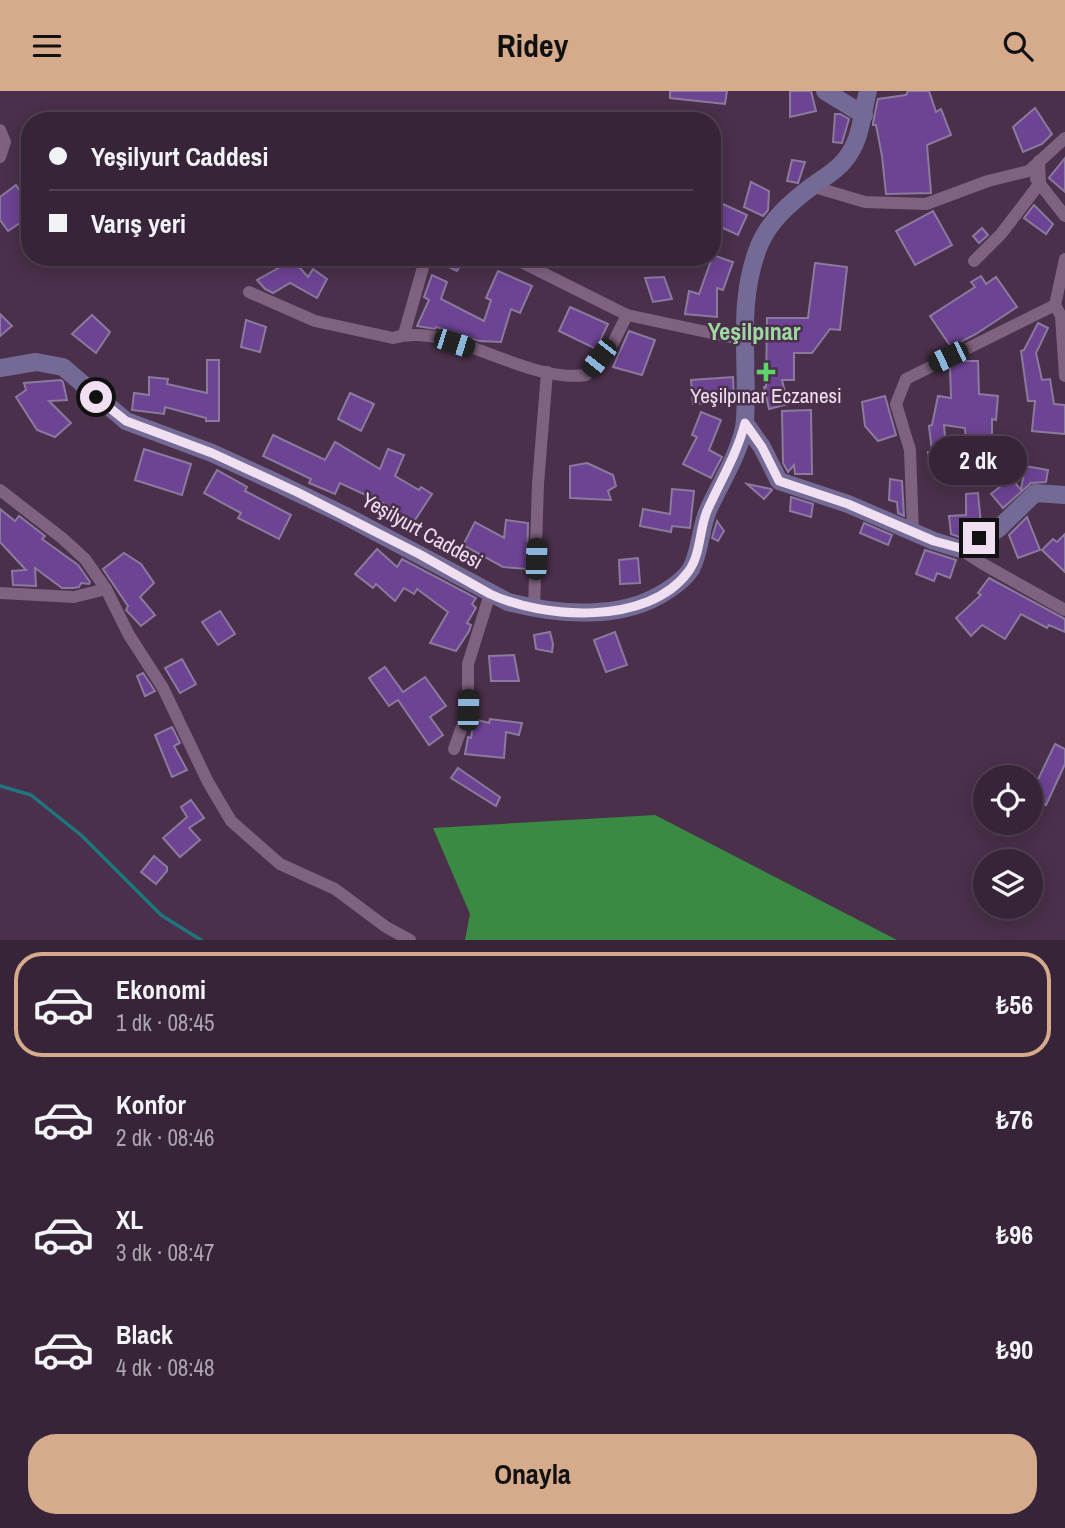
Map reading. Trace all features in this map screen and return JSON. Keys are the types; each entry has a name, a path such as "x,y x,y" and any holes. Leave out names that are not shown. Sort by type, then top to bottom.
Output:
{"main road":[{"path":"825,91 864,115"},
{"name":"Yeşilyurt Caddesi","path":"0,368 36,362 63,367 126,421 212,453 332,509 508,602 534,609 621,611 644,604 679,583 690,570 696,557 705,516 741,438 745,423 745,299 758,248 766,230 776,218 845,160 860,132 868,91"},
{"path":"745,423 767,456 779,481 848,504 913,533 960,548 998,529 1035,493 1065,495"}],"street":[{"path":"0,130 5,142 0,157"},
{"path":"811,187 865,202 926,204 1034,166 1065,138"},
{"path":"1034,166 1040,183 1065,216"},
{"path":"974,261 1000,234 1040,183"},
{"path":"1065,259 1055,305 1061,316 1065,376"},
{"path":"404,334 423,266"},
{"path":"530,266 627,315 744,340"},
{"path":"248,292 315,321 393,338 404,334 431,337 547,372 586,375 599,358 610,351 627,315"},
{"path":"913,533 910,450 896,404 906,379 1055,305"},
{"path":"534,609 538,484 547,372"},
{"path":"0,490 77,552 107,589 129,635 163,688 208,782 231,821 280,864 335,889 386,927 410,940"},
{"path":"960,548 1065,610"},
{"path":"0,593 74,597 107,589"},
{"path":"454,748 468,710 468,664 490,594"}],"green space":[{"path":"655,815 897,940 465,940 470,914 433,828"}],"building":[{"path":"670,91 727,91 725,104 670,98"},
{"path":"790,91 811,91 816,111 790,117"},
{"path":"908,91 929,91 936,112 941,109 951,135 927,145 931,193 886,194 882,156 876,125 873,125 877,103 878,99 906,95"},
{"path":"1035,108 1052,134 1042,144 1023,152 1013,127"},
{"path":"835,114 849,119 842,143 833,142"},
{"path":"1065,158 1065,192 1049,178"},
{"path":"792,160 805,162 798,183 787,181"},
{"path":"751,182 769,191 768,210 763,216 744,207"},
{"path":"16,185 21,192 21,222 8,231 0,220 0,197"},
{"path":"721,203 747,215 738,235 721,227"},
{"path":"1034,205 1053,224 1046,234 1024,218"},
{"path":"933,211 952,245 915,265 896,231"},
{"path":"982,228 988,235 979,243 973,236"},
{"path":"721,258 733,262 723,290 717,288 717,317 685,314 689,291 699,294 709,266 721,266"},
{"path":"815,263 847,267 840,330 830,329 812,353 794,353 794,380 782,380 788,404 769,409 764,387 767,318 808,318"},
{"path":"282,266 298,266 308,277 313,269 327,279 317,298 290,283 273,293 257,280"},
{"path":"447,266 460,266 457,271"},
{"path":"498,271 532,286 520,313 511,309 501,342 479,341 436,327 417,326 429,300 424,297 432,275 447,282 441,299 484,321 491,300 486,298"},
{"path":"981,276 986,284 996,277 1017,307 951,347 930,316 975,287 971,282"},
{"path":"664,277 672,299 653,302 645,278"},
{"path":"570,307 608,324 596,349 559,331"},
{"path":"0,314 12,326 0,336"},
{"path":"92,315 110,332 96,353 72,334"},
{"path":"246,320 266,327 260,352 241,347"},
{"path":"1038,323 1048,328 1036,353 1042,380 1050,379 1054,404 1065,405 1065,434 1032,431 1035,401 1028,401 1021,351"},
{"path":"629,331 655,340 642,375 613,367"},
{"path":"207,360 219,360 219,421 206,421 206,418 165,407 164,414 132,410 134,393 149,395 149,377 168,379 167,384 207,393"},
{"path":"961,361 978,361 979,394 998,396 996,420 992,419 992,446 966,446 965,428 944,425 948,470 932,473 928,452 932,452 929,426 932,425 938,396 951,398 950,367"},
{"path":"733,377 734,401 693,404 691,380"},
{"path":"61,380 67,400 49,401 71,423 55,437 37,430 16,397 26,390 24,383"},
{"path":"350,393 374,404 361,431 338,419"},
{"path":"885,396 896,435 878,441 865,426 862,402"},
{"path":"811,410 812,474 795,474 794,465 788,472 783,463 782,411"},
{"path":"701,412 721,420 709,450 722,457 711,478 683,464 697,437 692,435"},
{"path":"273,435 325,460 335,442 380,469 388,449 404,455 395,476 432,494 413,523 396,514 398,510 340,483 335,494 309,483 311,479 263,456"},
{"path":"144,449 191,464 182,495 135,480"},
{"path":"587,463 613,475 616,486 608,491 611,500 570,498 570,466"},
{"path":"1025,466 1048,470 1046,482 1031,483 1003,508 991,494 1011,478 1021,490"},
{"path":"217,470 247,487 245,491 291,515 279,539 238,518 241,513 204,493"},
{"path":"890,479 902,481 904,516 898,513 897,502 889,500"},
{"path":"747,484 771,489 772,490 764,499"},
{"path":"672,489 694,491 690,528 672,526 671,532 640,526 643,509 670,514"},
{"path":"978,493 981,525 959,537 951,534 949,516 966,515 966,494"},
{"path":"791,497 813,504 811,517 790,511"},
{"path":"0,509 15,521 19,516 45,536 42,539 78,565 89,584 81,583 79,587 62,588 35,568 36,586 13,585 12,571 26,570 0,542"},
{"path":"1027,517 1040,550 1018,558 1009,535"},
{"path":"506,520 528,523 527,569 503,567 463,545 475,522 504,538"},
{"path":"717,521 724,531 718,541 712,538"},
{"path":"864,523 892,535 888,545 860,533"},
{"path":"1065,534 1065,572 1042,550 1053,539 1057,542"},
{"path":"377,549 397,567 402,559 476,598 472,604 476,608 467,623 471,625 469,631 456,651 430,643 448,612 417,589 414,594 404,588 395,601 376,584 373,588 355,574"},
{"path":"925,550 956,560 950,578 937,573 934,581 916,574"},
{"path":"124,553 141,564 154,583 140,597 155,615 141,626 126,610 128,606 103,569"},
{"path":"638,558 640,583 620,584 619,560"},
{"path":"989,578 1065,619 1065,632 1049,625 1047,628 1021,614 1005,639 982,625 971,636 956,618 981,595 978,593"},
{"path":"220,611 235,634 218,645 202,622"},
{"path":"550,632 552,652 536,649 534,635"},
{"path":"615,632 627,665 606,672 594,640"},
{"path":"514,655 519,681 491,681 489,656"},
{"path":"182,659 196,684 180,693 165,668"},
{"path":"385,667 403,692 425,677 446,706 430,717 443,735 429,745 398,700 389,706 369,678"},
{"path":"143,673 155,691 145,696 137,676"},
{"path":"474,719 489,723 490,719 522,723 519,735 506,732 504,758 465,754"},
{"path":"172,727 180,743 174,746 187,770 172,777 155,735"},
{"path":"1055,744 1065,749 1065,764 1046,805 1043,803 1043,769"},
{"path":"458,768 500,797 496,806 451,778"},
{"path":"191,800 204,818 189,828 200,840 180,857 163,838 187,817 181,807"},
{"path":"154,856 167,867 167,871 156,884 141,872"}],"waterway":[{"path":"0,786 31,795 81,835 161,915 201,940"}],"place":[{"name":"Yeşilpınar Eczanesi","path":"766,372"}],"district":[{"name":"Yeşilpınar","path":"754,332"}],"route":[{"path":"96,397 126,421 212,453 273,481 421,555 490,594 534,609 621,611 644,604 679,583 696,557 705,516 741,438 745,423 762,447 779,481 848,504 934,541 960,548 979,538"}]}
